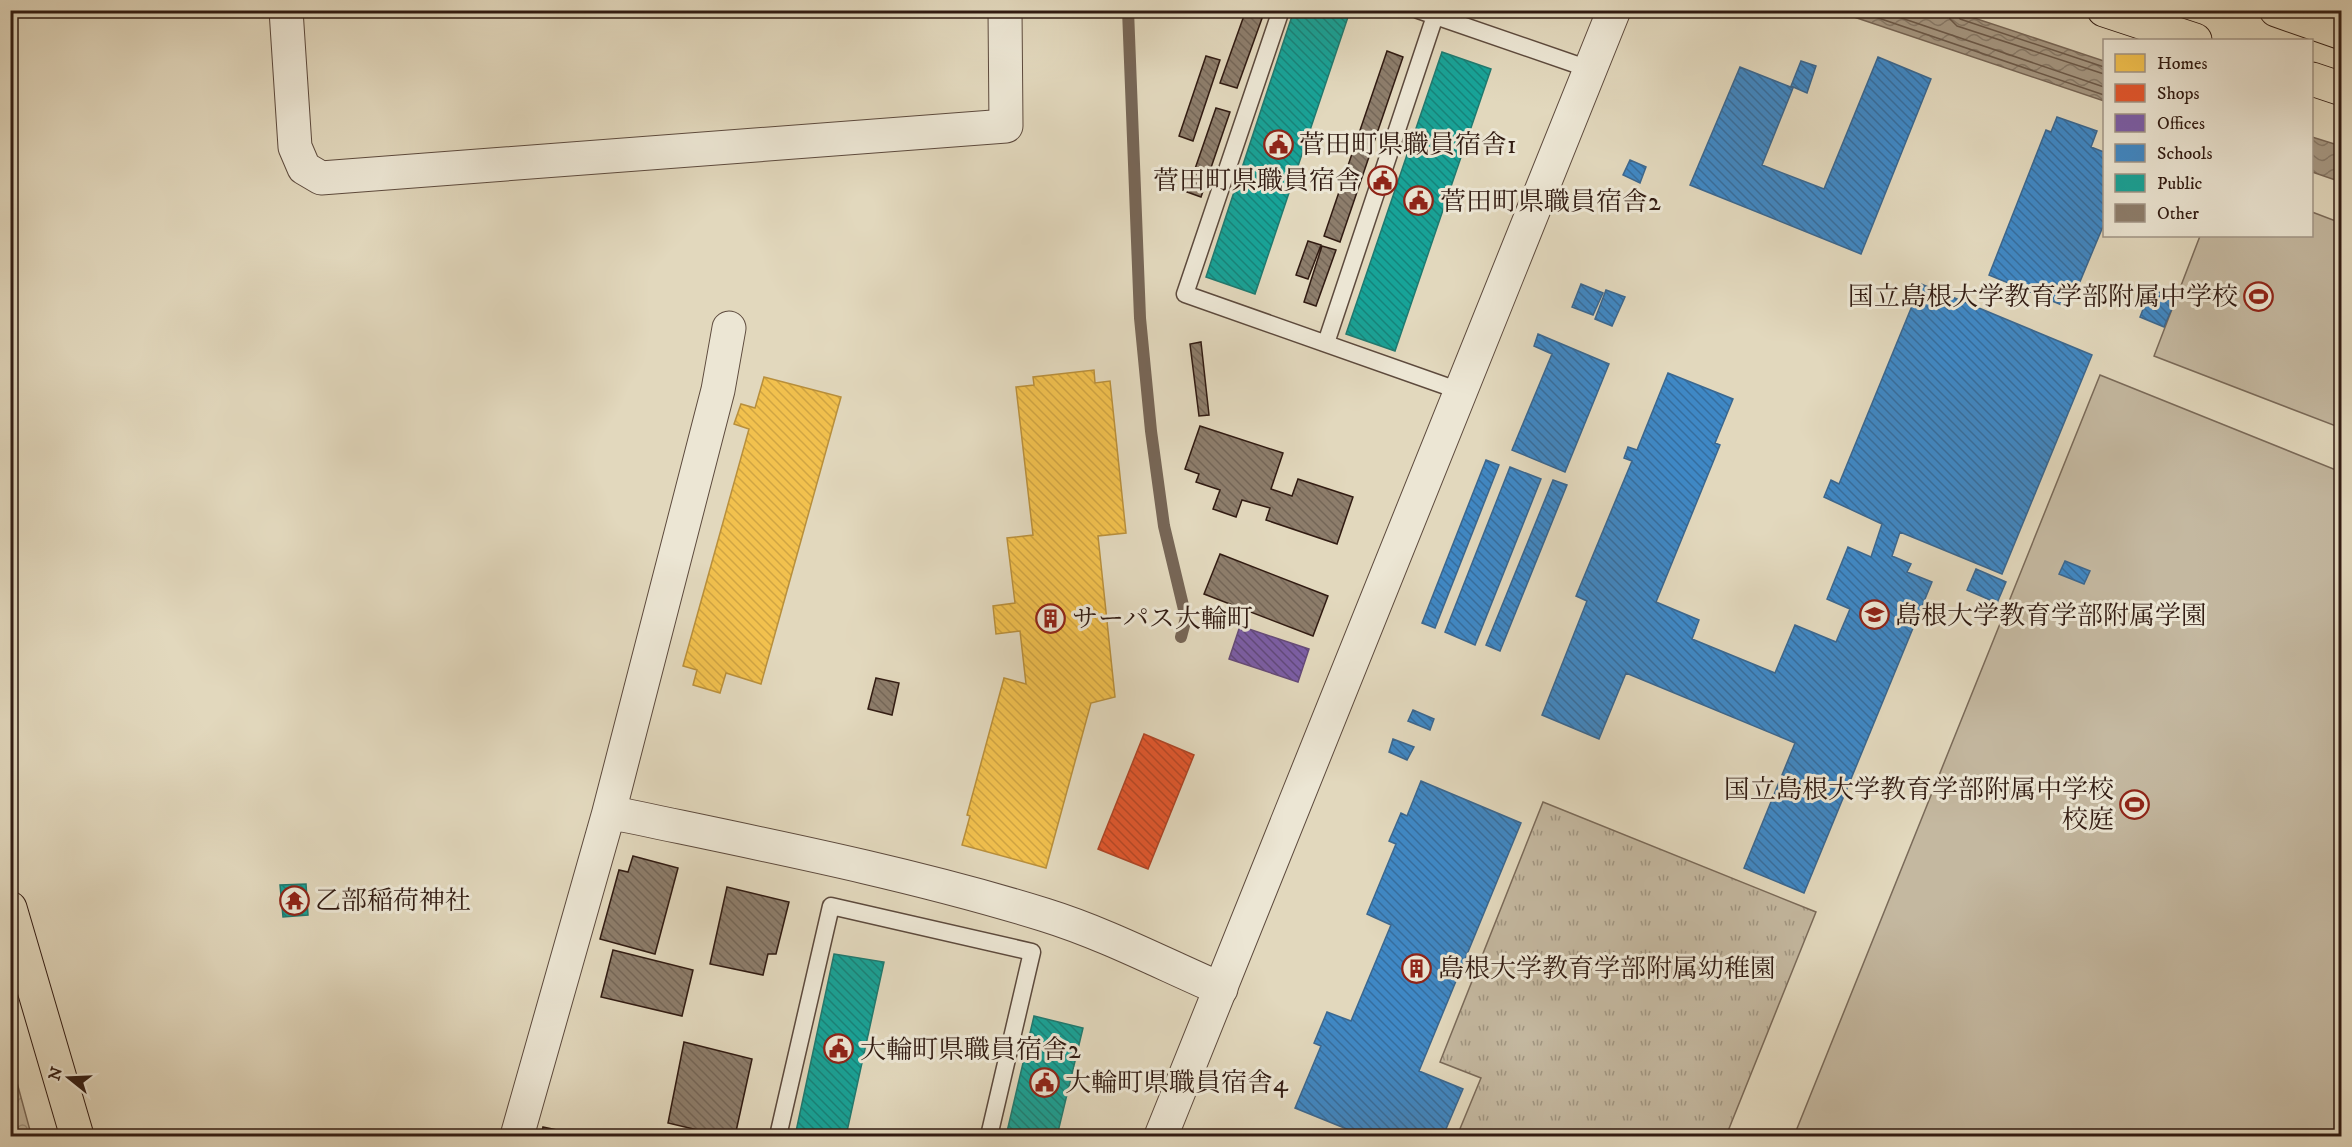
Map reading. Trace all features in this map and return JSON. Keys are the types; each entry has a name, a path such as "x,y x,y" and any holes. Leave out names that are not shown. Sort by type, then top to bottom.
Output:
{"main road":[{"path":"2104,10 2192,39"},
{"path":"2276,10 2342,33"},
{"path":"2313,79 2342,89"},
{"path":"10,908 77,1137"}],"street":[{"path":"285,10 295,147 304,168 321,178 1006,126 1005,10"},
{"path":"1161,1137 1592,70 1614,10"},
{"path":"517,1137 609,812 718,390 729,328"},
{"path":"609,812 844,862 1045,915 1221,989"}],"lane":[{"path":"1281,10 1185,294 1460,392"},
{"path":"1418,10 1592,70"},
{"path":"1326,344 1435,16"},
{"path":"778,1137 831,906 1032,952 989,1137"}],"green space":[{"name":"国立島根大学教育学部附属中学校","path":"2313,212 2341,223 2341,428 2154,356 2200,237 2313,237"},
{"name":"国立島根大学教育学部附属中学校 校庭","path":"2100,375 2341,472 2341,1136 1794,1136"},
{"path":"1543,802 1816,912 1726,1136 1457,1136 1481,1078 1440,1062"},
{"path":"10,1057 31,1134 11,1136"}],"water":[{"path":"1836,11 1953,11 2103,61 2103,101"},
{"path":"2313,137 2341,146 2341,182 2313,172"}],"building: Homes":[{"name":"サーパス大輪町","path":"1094,370 1095,383 1110,381 1126,533 1098,536 1115,697 1091,703 1046,868 962,845 970,816 967,815 1004,678 1026,684 1020,631 996,634 993,606 1015,603 1007,538 1033,535 1016,387 1034,385 1033,377"},
{"path":"764,377 841,397 761,684 726,673 720,693 693,685 697,670 683,666 749,429 734,424 741,404 755,408"}],"building: Shops":[{"path":"1144,734 1194,755 1148,869 1098,849"}],"building: Offices":[{"path":"1240,626 1309,649 1298,682 1229,659"}],"building: Schools":[{"name":"国立島根大学教育学部附属中学校","path":"1878,57 1931,79 1861,254 1690,185 1740,67 1793,88 1762,165 1824,189"},
{"path":"1801,61 1816,66 1807,93 1791,86"},
{"name":"国立島根大学教育学部附属中学校","path":"2057,117 2097,131 2091,147 2103,152 2103,226 2069,308 1989,275 2046,130 2051,132"},
{"path":"1630,160 1646,167 1640,183 1623,175"},
{"path":"1581,284 1603,293 1593,315 1572,307"},
{"name":"国立島根大学教育学部附属中学校","path":"1921,284 2092,355 2002,574 1900,532 1892,556 1911,564 1907,572 1932,582 1804,893 1744,868 1795,743 1626,673 1599,739 1542,715 1587,601 1576,596 1632,461 1624,458 1628,447 1637,450 1668,373 1733,399 1715,443 1720,445 1656,602 1699,620 1692,639 1775,673 1795,625 1836,642 1850,609 1827,599 1848,547 1871,557 1882,524 1824,497 1831,480 1839,484"},
{"path":"2151,289 2176,299 2164,327 2140,317"},
{"path":"1606,290 1625,297 1612,326 1595,319"},
{"path":"1538,334 1609,364 1565,472 1512,450 1552,354 1534,346"},
{"path":"1486,460 1499,465 1435,628 1422,623"},
{"path":"1510,467 1541,479 1475,645 1445,632"},
{"path":"1553,480 1567,485 1500,651 1486,645"},
{"path":"2065,561 2090,571 2084,584 2059,574"},
{"path":"1976,569 2006,582 1997,603 1967,590"},
{"path":"1413,710 1434,719 1430,730 1408,721"},
{"path":"1393,739 1414,747 1407,760 1389,752"},
{"name":"島根大学教育学部附属幼稚園","path":"1421,781 1521,823 1419,1071 1463,1089 1443,1136 1364,1136 1295,1108 1321,1046 1314,1043 1327,1012 1351,1021 1391,925 1367,914 1396,844 1389,841 1401,813 1407,816"}],"building: Public":[{"name":"菅田町県職員宿舎1","path":"1294,10 1350,11 1255,294 1206,277"},
{"name":"菅田町県職員宿舎2","path":"1442,52 1491,69 1395,351 1346,334"},
{"name":"乙部稲荷神社","path":"306,884 308,915 283,917 280,885"},
{"name":"大輪町県職員宿舎2","path":"834,954 884,962 846,1136 795,1136"},
{"name":"大輪町県職員宿舎4","path":"1034,1016 1083,1028 1057,1136 1006,1136"}],"building: Other":[{"path":"1246,10 1265,10 1237,88 1220,83"},
{"path":"1387,51 1403,57 1340,242 1324,236"},
{"path":"1206,56 1220,60 1193,141 1179,136"},
{"path":"1216,108 1230,112 1201,197 1187,192"},
{"path":"1308,241 1321,245 1308,279 1296,275"},
{"path":"1322,246 1336,250 1316,306 1304,302"},
{"path":"1201,342 1209,415 1199,416 1190,344"},
{"path":"1200,426 1283,453 1271,489 1292,496 1298,479 1353,497 1337,544 1266,520 1270,508 1242,500 1236,517 1213,509 1220,490 1196,482 1199,474 1185,469"},
{"path":"1220,554 1328,596 1313,636 1204,594"},
{"path":"876,678 899,683 892,715 868,709"},
{"path":"633,856 678,868 655,954 600,939 619,870 628,872"},
{"path":"727,887 789,902 776,954 768,954 763,975 710,964"},
{"path":"613,950 693,970 682,1016 601,997"},
{"path":"684,1042 752,1059 735,1136 723,1136 668,1123"},
{"path":"543,1127 585,1136 541,1136"}],"waterway":[{"path":"1128,10 1140,318 1151,431 1164,526 1186,618 1181,637"}],"place":[{"name":"菅田町県職員宿舎1","path":"1278,144"},
{"name":"菅田町県職員宿舎","path":"1382,180"},
{"name":"菅田町県職員宿舎2","path":"1419,201"},
{"name":"国立島根大学教育学部附属中学校","path":"2259,296"},
{"name":"島根大学教育学部附属学園","path":"1874,615"},
{"name":"サーパス大輪町","path":"1051,618"},
{"name":"国立島根大学教育学部附属中学校 校庭","path":"2135,804"},
{"name":"乙部稲荷神社","path":"294,900"},
{"name":"島根大学教育学部附属幼稚園","path":"1417,968"},
{"name":"大輪町県職員宿舎2","path":"839,1049"},
{"name":"大輪町県職員宿舎4","path":"1044,1082"}]}
